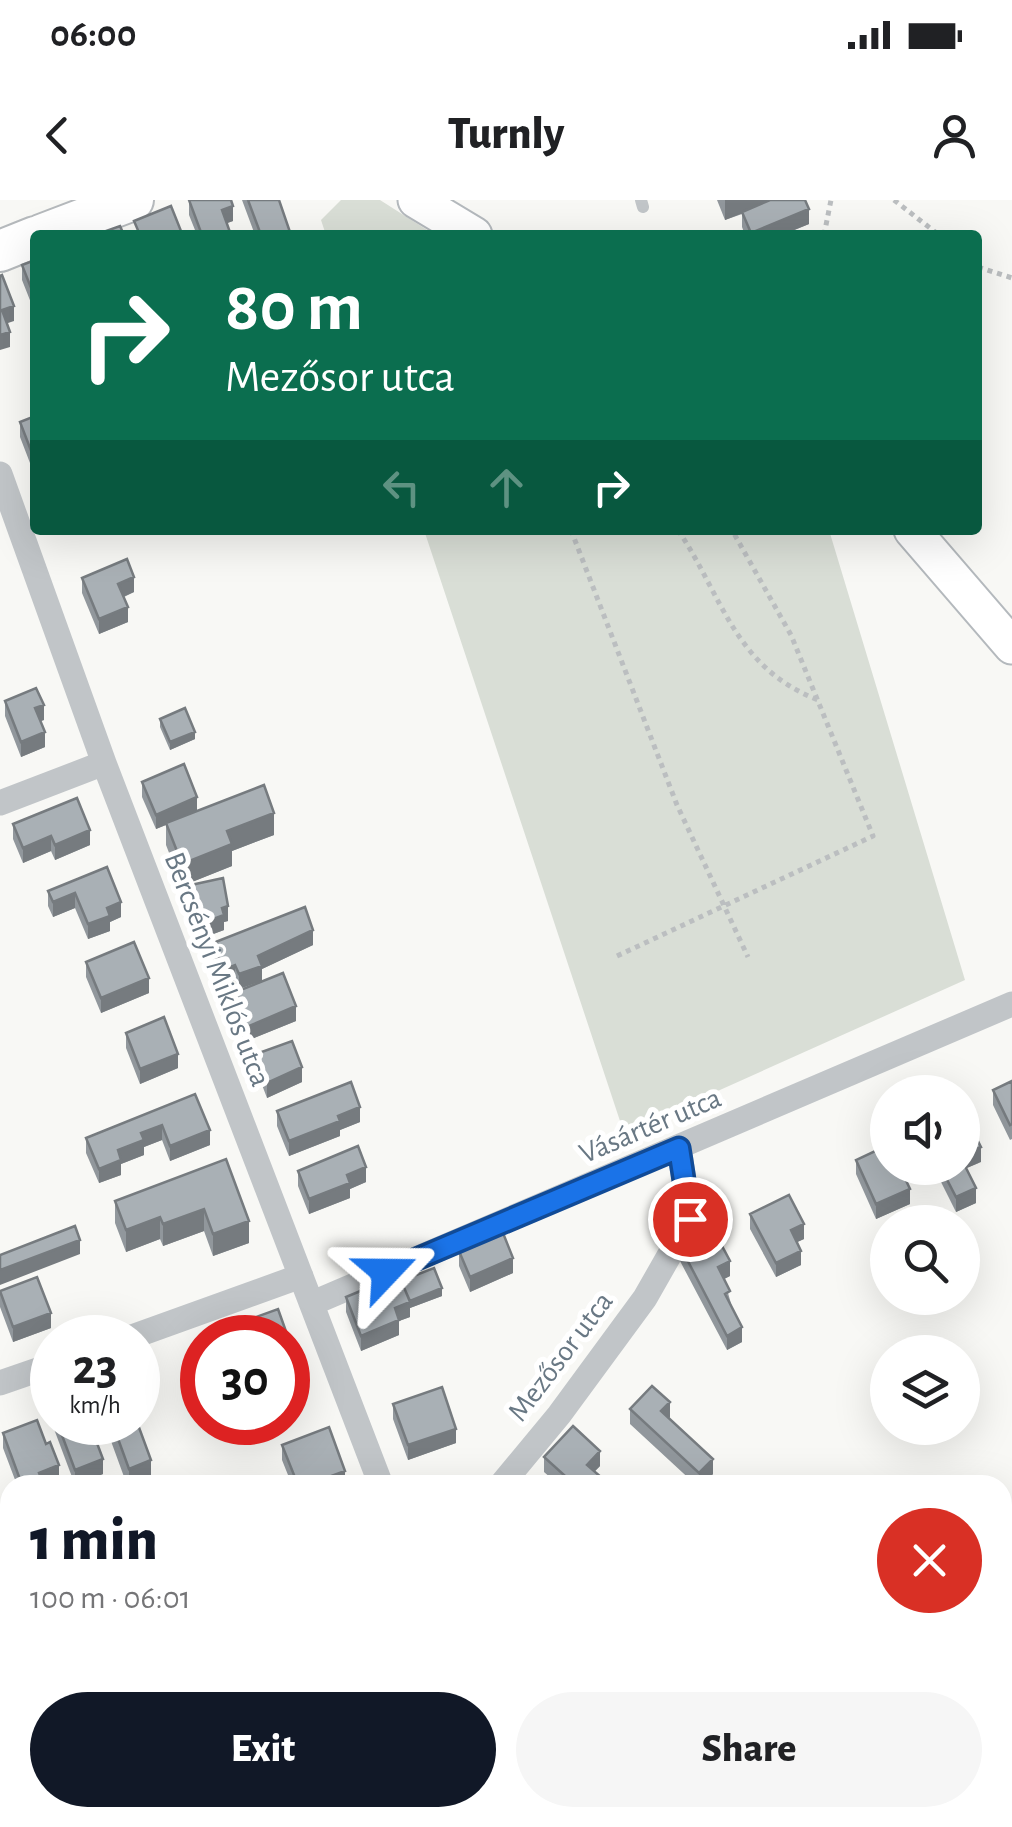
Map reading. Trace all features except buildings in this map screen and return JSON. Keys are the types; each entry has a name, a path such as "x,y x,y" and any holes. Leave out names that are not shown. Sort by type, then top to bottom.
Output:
{"main road":[{"path":"54,230 133,200"},
{"path":"416,200 466,230"},
{"path":"0,250 30,239"},
{"path":"916,535 1012,646"}],"street":[{"name":"Bercsényi Miklós utca","path":"0,474 104,763 377,1475"},
{"path":"0,803 104,763"},
{"name":"Vásártér utca","path":"313,1303 1012,1004"},
{"name":"Mezősor utca","path":"508,1475 559,1415 644,1298 690,1219 679,1148"},
{"path":"160,1327 301,1276"},
{"path":"0,1383 30,1372"}],"path":[{"path":"825,230 831,200"},
{"path":"894,200 933,230"},
{"path":"982,268 1012,278"},
{"path":"573,535 677,805 748,957"},
{"path":"681,535 742,646 792,690 818,700"},
{"path":"617,956 873,836 791,635 735,535"}],"shaded area":[{"path":"341,200 380,200 427,230 324,230 321,220"},
{"path":"426,535 831,535 965,980 624,1133"}],"route":[{"path":"386,1272 679,1148 690,1219"}]}
